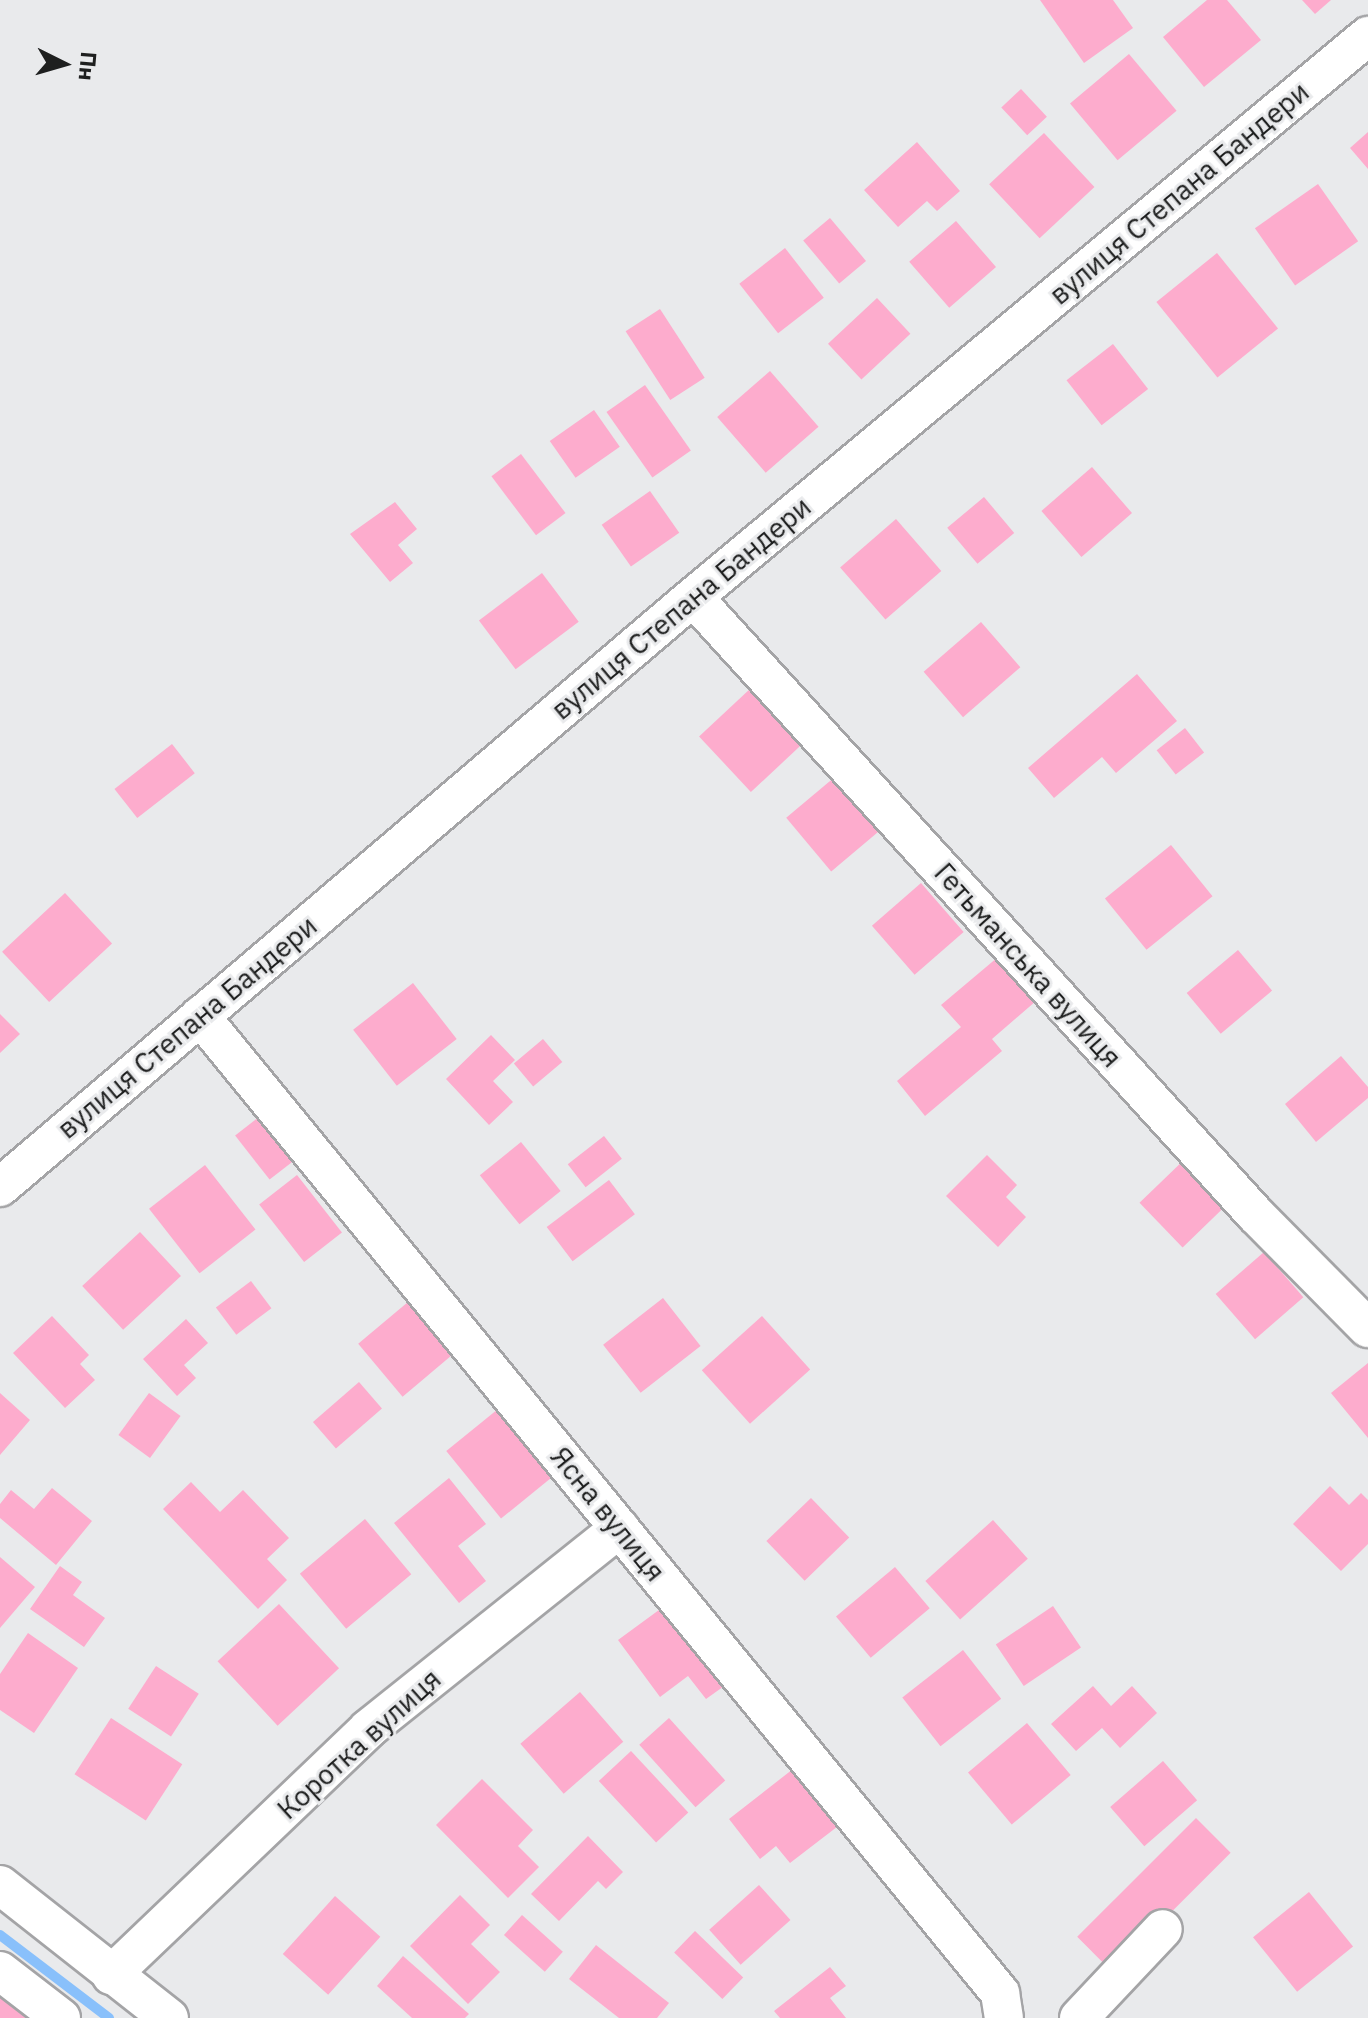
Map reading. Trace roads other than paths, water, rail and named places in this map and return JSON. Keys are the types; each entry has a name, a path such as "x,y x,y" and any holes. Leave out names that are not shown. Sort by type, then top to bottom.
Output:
{"street":[{"name":"вулиця Степана Бандери","path":"0,1187 693,597 1368,36"},
{"name":"Гетьманська вулиця","path":"693,597 1256,1215 1368,1328"},
{"name":"Ясна вулиця","path":"200,1016 1000,1993 1007,2017"},
{"name":"Коротка вулиця","path":"111,1975 368,1729 620,1528"},
{"path":"0,1885 169,2018"},
{"path":"1079,2018 1163,1929"},
{"path":"0,1971 61,2018"}],"waterway":[{"path":"0,1935 109,2018"}]}
